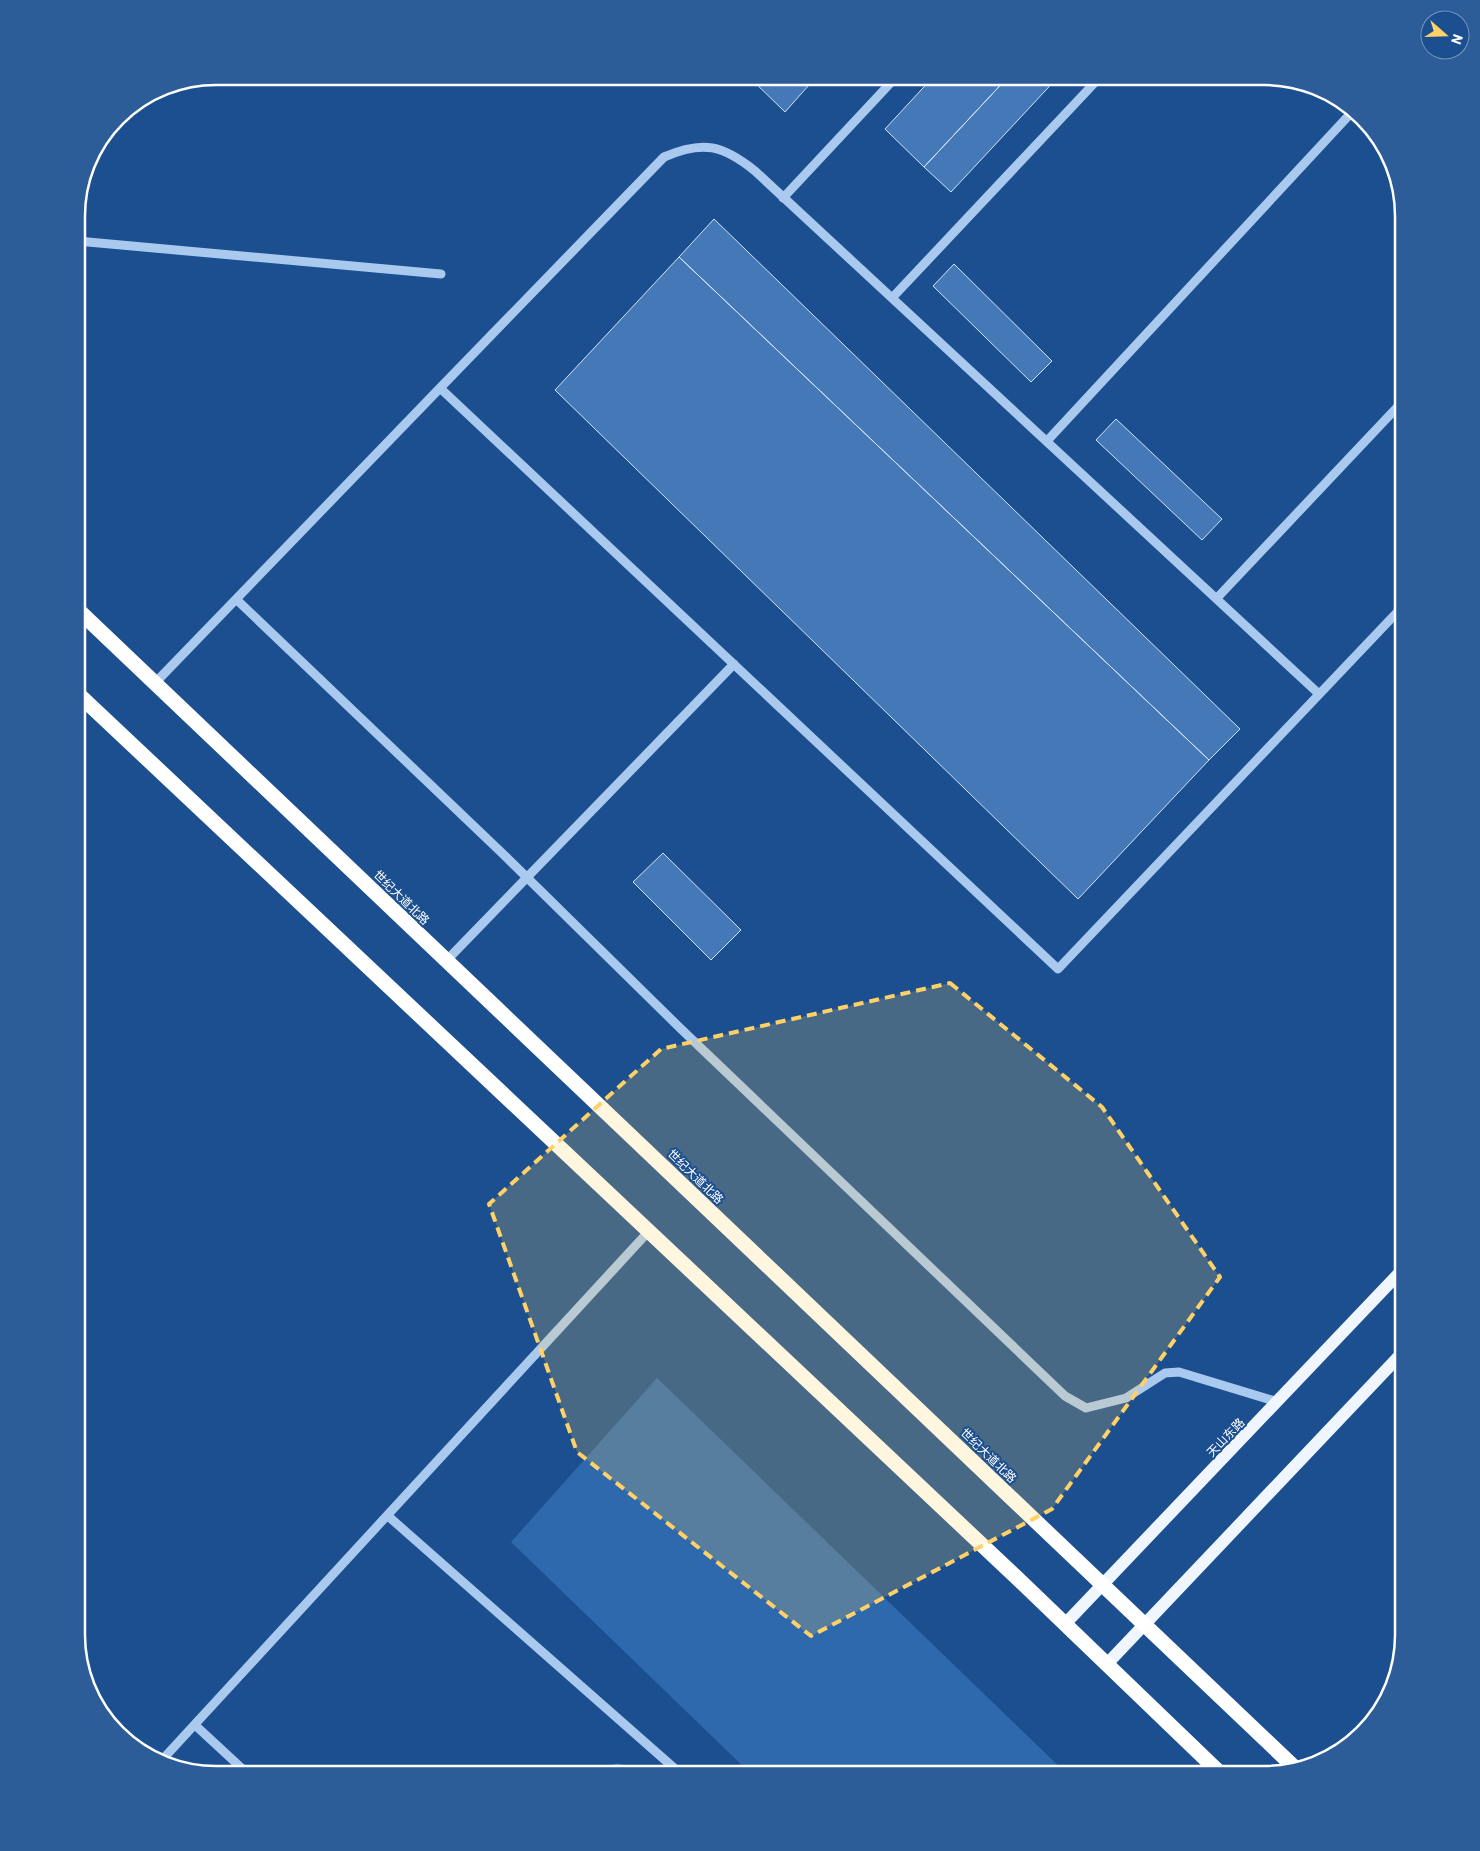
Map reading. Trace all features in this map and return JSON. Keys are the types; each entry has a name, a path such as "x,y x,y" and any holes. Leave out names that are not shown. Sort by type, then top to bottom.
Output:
{"highway":[{"name":"世纪大道北路","path":"85,617 1290,1763"},
{"path":"85,700 649,1231 1213,1766"}],"main road":[{"name":"天山东路","path":"1064,1624 1395,1278"},
{"path":"1106,1664 1395,1360"}],"street":[{"path":"783,198 890,85"},
{"path":"892,298 1093,85"},
{"path":"1047,441 1348,116"},
{"path":"155,683 647,173 664,157 682,149 702,147 722,150 739,158 1319,694"},
{"path":"85,242 441,274"},
{"path":"440,388 1058,969 1395,614"},
{"path":"1217,598 1395,410"},
{"path":"236,599 687,1035 1065,1396 1086,1408 1126,1398 1165,1373 1179,1372 1278,1402"},
{"path":"447,960 734,664"},
{"path":"166,1756 649,1231"},
{"path":"388,1516 672,1766"},
{"path":"195,1724 239,1766"}],"highlighted area":[{"path":"950,983 1102,1107 1220,1277 1052,1509 811,1636 577,1452 489,1204 661,1049"}],"shaded area":[{"path":"657,1378 1059,1766 743,1766 511,1542"}],"building":[{"path":"757,85 809,85 785,112"},
{"path":"926,85 1001,85 924,167 885,129"},
{"path":"1001,85 1051,85 951,192 924,167"},
{"path":"714,219 1240,729 1209,760 679,257"},
{"path":"679,257 1209,760 1078,899 555,390"},
{"path":"954,264 1052,361 1031,382 933,286"},
{"path":"1116,419 1222,519 1202,540 1096,440"},
{"path":"663,853 741,930 711,960 633,882"}]}
